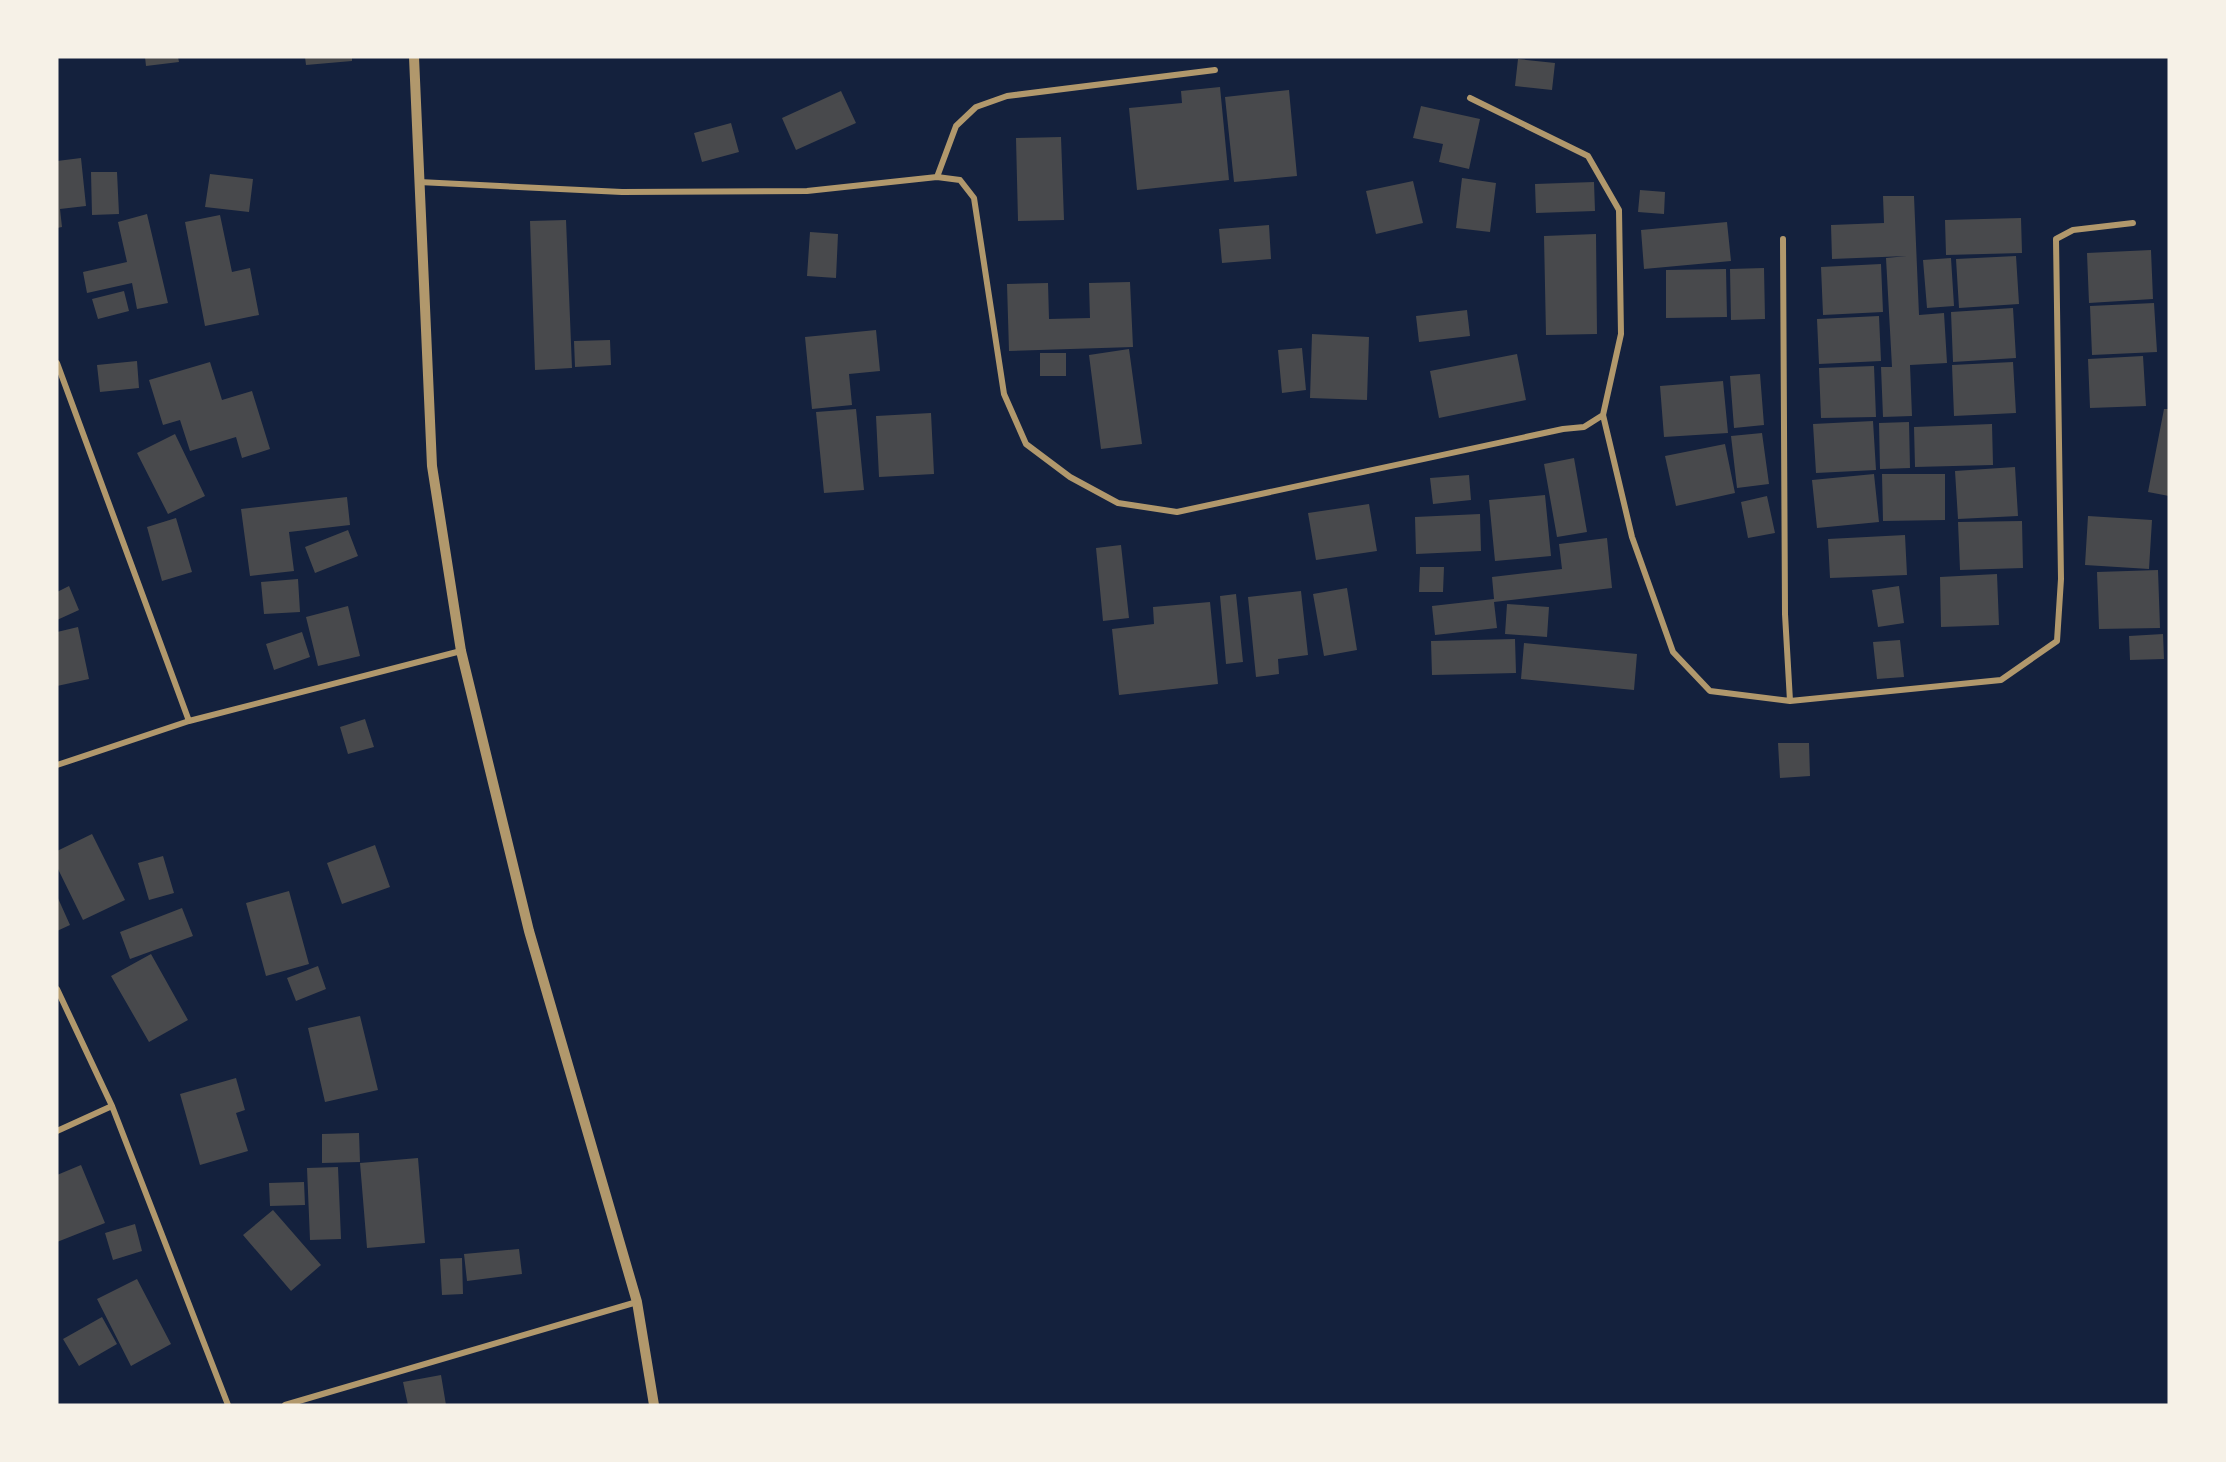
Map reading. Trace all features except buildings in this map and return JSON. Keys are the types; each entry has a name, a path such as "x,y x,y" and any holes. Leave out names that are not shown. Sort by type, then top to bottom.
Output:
{"street":[{"path":"414,57 432,466 461,651 529,931 638,1302 654,1405"},
{"path":"937,177 956,126 976,107 1007,96 1215,70"},
{"path":"1470,98 1588,156 1619,210 1621,334 1603,415 1632,537 1673,652 1710,692 1790,701 2001,680 2056,640 2061,579 2056,239 2073,230 2133,223"},
{"path":"418,182 622,192 807,191 937,177 960,180 974,198 1004,394 1026,444 1070,477 1118,503 1177,512 1551,432 1584,427 1603,415"},
{"path":"1783,239 1785,614 1790,701"},
{"path":"57,363 189,721"},
{"path":"57,765 189,721 461,651"},
{"path":"57,989 111,1106 228,1405"},
{"path":"57,1131 111,1106"},
{"path":"285,1405 638,1302"},
{"path":"314,1396 316,1405"}]}
